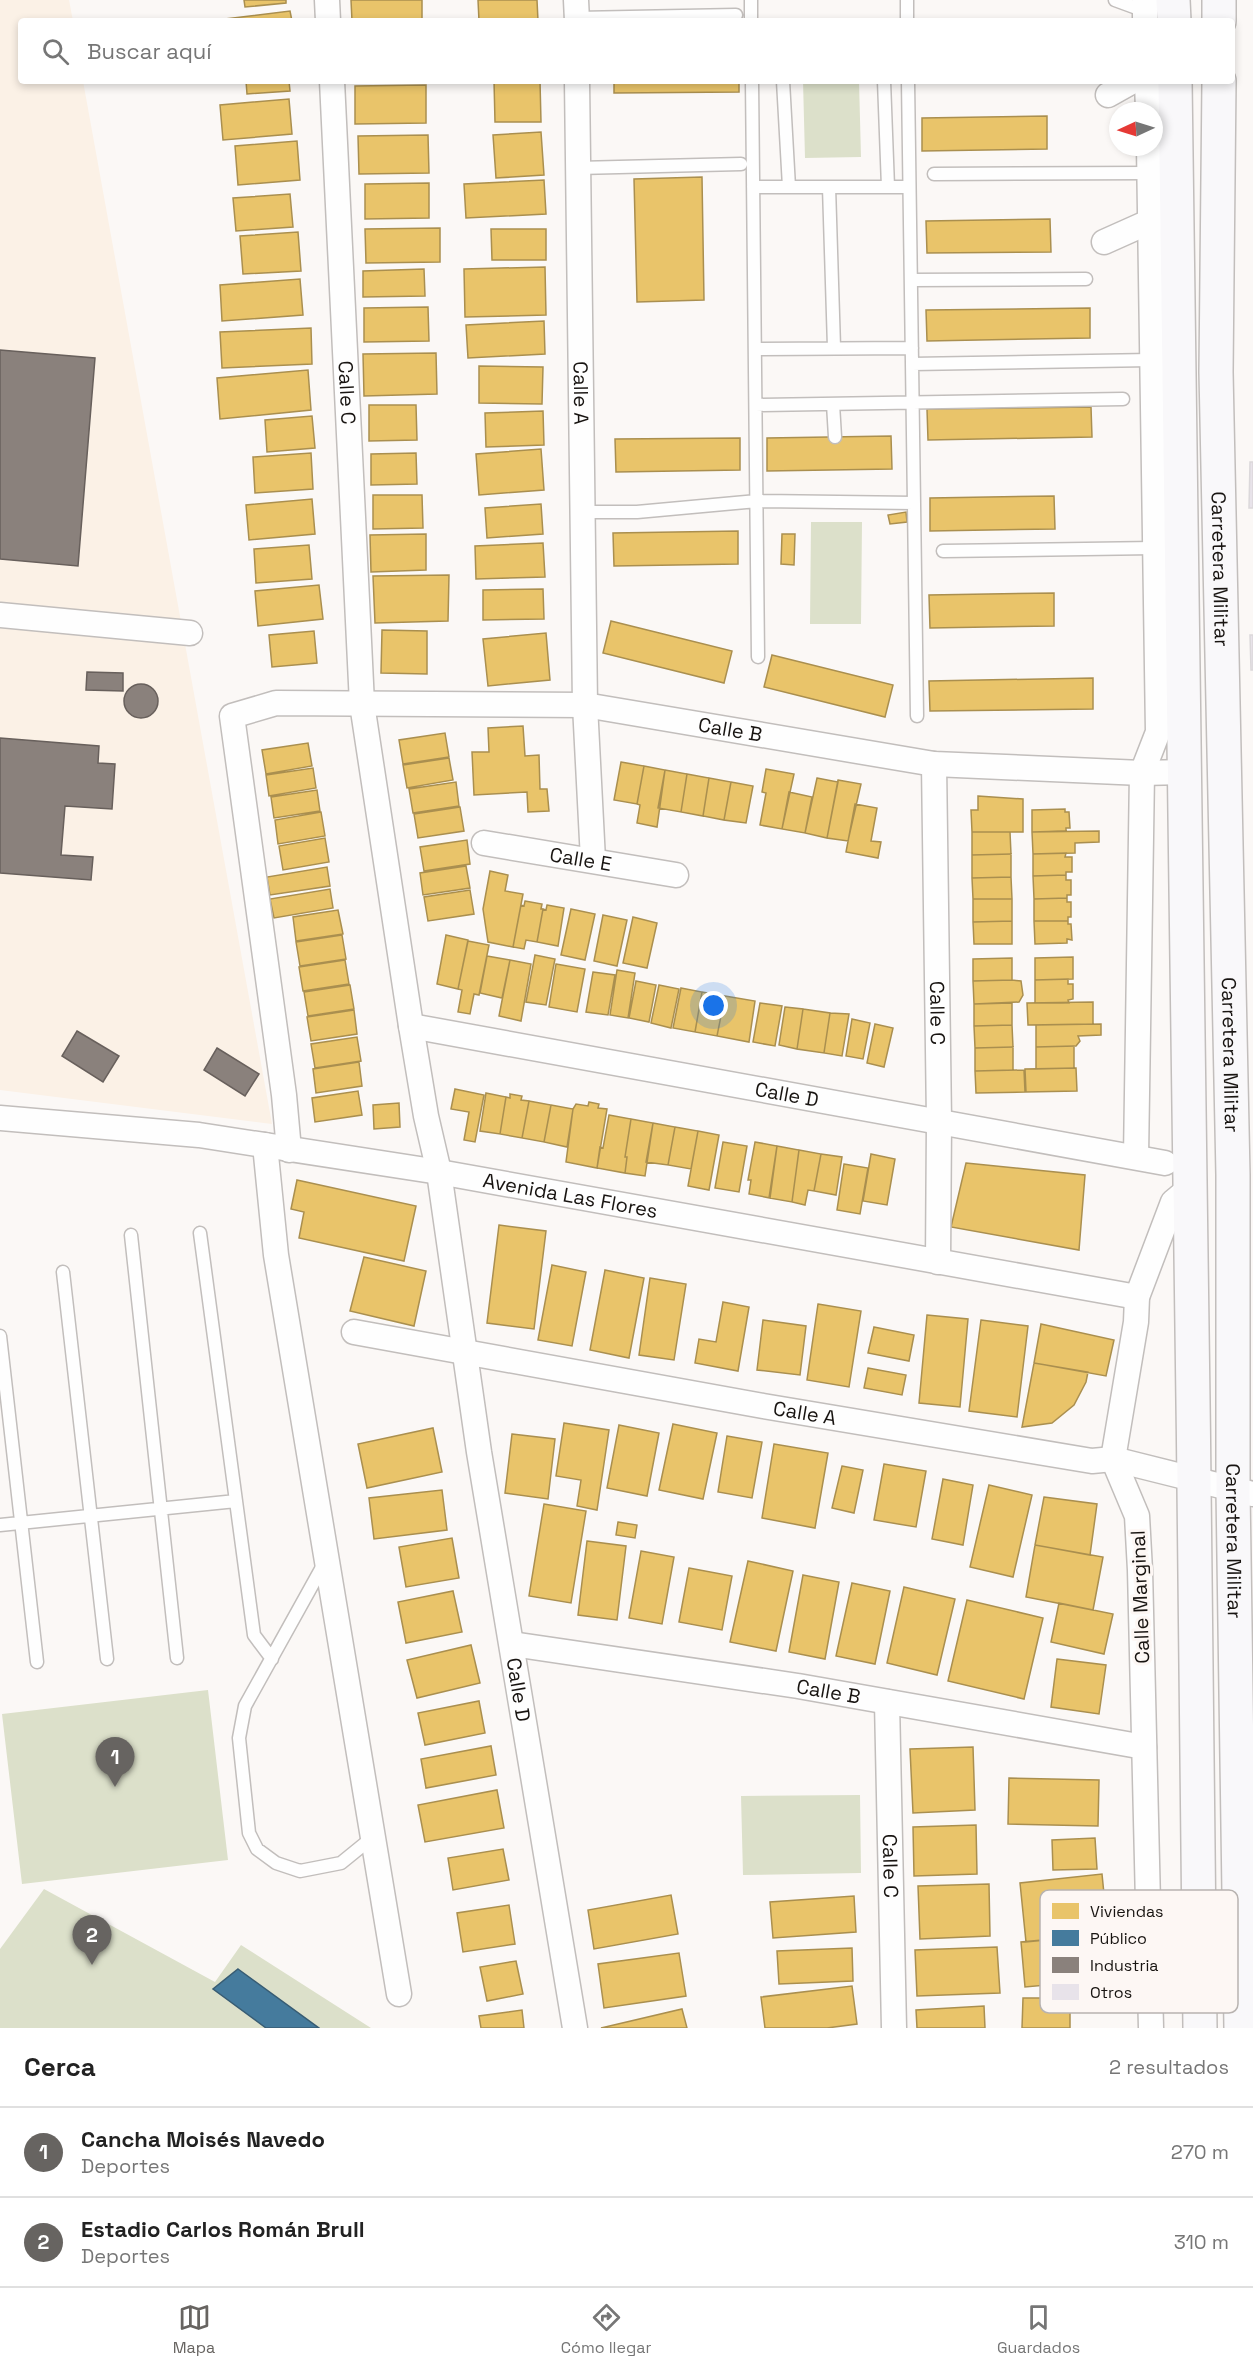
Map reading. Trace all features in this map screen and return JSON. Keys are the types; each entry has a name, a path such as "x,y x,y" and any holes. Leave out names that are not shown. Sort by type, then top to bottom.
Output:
{"main road":[{"path":"1219,0 1219,18"},
{"name":"Carretera Militar","path":"1175,84 1191,1187 1192,1479 1198,1890"},
{"name":"Carretera Militar","path":"1219,84 1216,372 1233,1175 1243,1492 1241,2028"},
{"name":"Carretera Militar","path":"1200,2013 1200,2028"}],"street":[{"path":"327,0 328,18"},
{"name":"Calle C","path":"332,84 362,704 411,1026"},
{"name":"Calle A","path":"577,84 585,705 593,861"},
{"path":"1108,95 1127,84"},
{"path":"1147,84 1148,102"},
{"path":"1136,1157 1142,773 1158,732 1149,156"},
{"path":"1104,242 1151,220"},
{"path":"0,615 190,633"},
{"name":"Calle B","path":"289,1150 284,1095 232,716 276,703 585,705 759,732 934,764 1142,773 1185,772"},
{"name":"Calle C","path":"934,764 939,1121 938,1262"},
{"name":"Calle E","path":"484,843 676,875"},
{"name":"Calle D","path":"575,2028 479,1452 439,1172 426,1116 411,1026 1165,1162"},
{"name":"Avenida Las Flores","path":"0,1118 199,1135 439,1172 1137,1298"},
{"path":"264,1145 276,1255 399,1994"},
{"path":"1113,1460 1136,1322 1137,1298 1173,1202 1191,1187"},
{"name":"Calle A","path":"354,1332 763,1406 1092,1461 1113,1460 1243,1492"},
{"name":"Calle Marginal","path":"1113,1460 1137,1516 1148,1890"},
{"name":"Calle B","path":"512,1644 798,1686 1144,1747"},
{"name":"Calle C","path":"887,1702 894,2028"},
{"name":"Calle Marginal","path":"1151,2013 1151,2028"}],"lane":[{"path":"751,0 751,18"},
{"path":"907,0 907,18"},
{"path":"1115,0 1156,11"},
{"path":"576,13 736,15"},
{"path":"752,84 758,657"},
{"path":"783,84 789,187"},
{"path":"884,84 888,187"},
{"path":"908,84 917,716"},
{"path":"578,168 741,164"},
{"path":"934,174 1150,173"},
{"path":"753,187 909,187"},
{"path":"829,187 834,347"},
{"path":"910,280 1086,279"},
{"path":"755,349 912,348"},
{"path":"912,364 1151,360"},
{"path":"756,405 1123,399"},
{"path":"833,404 835,437"},
{"path":"583,512 637,512 757,501 914,503"},
{"path":"943,551 1154,548"},
{"path":"200,1233 254,1635 272,1659"},
{"path":"131,1235 177,1658"},
{"path":"63,1272 107,1659"},
{"path":"0,1336 37,1662"},
{"path":"0,1525 236,1501"},
{"path":"326,1560 245,1706 239,1738 249,1833 257,1849 276,1863 300,1871 341,1863 373,1837"}],"shaded area":[{"path":"0,0 69,0 72,18 18,18 18,84 84,84 272,1124 0,1090"}],"green space":[{"path":"803,84 859,84 861,157 805,158"},
{"path":"811,522 862,522 861,624 810,624"},
{"path":"208,1690 228,1860 22,1884 2,1714"},
{"path":"860,1795 861,1873 743,1875 741,1796"},
{"path":"44,1889 215,1982 241,1945 371,2028 0,2028 0,1949"}],"building: Viviendas":[{"path":"244,0 286,0 286,3 245,7"},
{"path":"351,0 422,0 422,18 352,18"},
{"path":"478,0 537,0 538,18 479,18"},
{"path":"290,11 291,18 233,18"},
{"path":"246,84 289,84 290,91 247,94"},
{"path":"494,84 540,84 541,122 495,122"},
{"path":"614,84 739,84 739,92 614,93"},
{"path":"426,85 426,123 355,124 355,86"},
{"path":"289,99 292,134 223,140 220,105"},
{"path":"1047,116 1047,149 922,151 922,118"},
{"path":"541,132 544,175 496,178 493,135"},
{"path":"428,135 429,173 359,174 358,136"},
{"path":"297,141 300,180 238,185 235,146"},
{"path":"702,177 704,300 637,302 634,179"},
{"path":"544,180 546,214 466,218 464,184"},
{"path":"429,183 429,218 365,219 365,184"},
{"path":"290,194 293,227 236,231 233,198"},
{"path":"1050,219 1051,252 927,253 926,221"},
{"path":"440,228 440,262 366,263 365,229"},
{"path":"491,229 546,229 546,260 492,260"},
{"path":"298,232 301,271 243,274 240,236"},
{"path":"545,267 546,315 465,317 464,269"},
{"path":"424,269 425,296 363,297 363,271"},
{"path":"300,279 303,315 222,321 220,285"},
{"path":"428,307 429,341 364,342 364,308"},
{"path":"1090,308 1090,338 927,341 926,310"},
{"path":"544,321 545,354 468,358 466,325"},
{"path":"311,328 312,364 222,368 220,332"},
{"path":"436,353 437,394 364,396 363,354"},
{"path":"479,366 543,367 542,404 479,403"},
{"path":"308,370 311,410 220,419 217,378"},
{"path":"369,405 416,405 417,440 369,441"},
{"path":"1091,407 1092,437 928,440 927,409"},
{"path":"543,411 544,445 486,447 485,413"},
{"path":"312,416 315,448 267,452 265,420"},
{"path":"891,436 892,469 767,471 767,438"},
{"path":"740,438 740,470 616,472 615,439"},
{"path":"541,449 544,490 479,495 476,454"},
{"path":"311,453 313,489 255,493 253,457"},
{"path":"416,453 417,484 371,485 371,454"},
{"path":"373,495 422,495 423,528 373,529"},
{"path":"1054,496 1055,529 930,531 930,498"},
{"path":"312,499 315,534 249,540 246,505"},
{"path":"541,504 543,534 487,538 485,508"},
{"path":"906,512 907,522 890,524 888,515"},
{"path":"738,531 738,564 614,566 613,533"},
{"path":"426,534 426,570 371,572 370,535"},
{"path":"782,534 795,534 794,565 781,564"},
{"path":"543,543 545,577 476,579 475,546"},
{"path":"309,545 312,579 256,583 254,549"},
{"path":"449,575 448,621 375,623 373,576"},
{"path":"319,585 323,619 258,626 255,591"},
{"path":"543,589 544,619 483,620 483,590"},
{"path":"1054,593 1054,626 930,628 929,595"},
{"path":"611,621 732,651 724,683 603,653"},
{"path":"382,630 427,631 427,674 381,673"},
{"path":"314,631 317,663 272,667 269,635"},
{"path":"546,633 550,680 488,686 483,639"},
{"path":"772,655 893,685 885,717 764,687"},
{"path":"1093,678 1093,709 930,711 929,681"},
{"path":"523,726 525,756 539,755 540,789 547,789 549,811 528,812 527,792 474,795 472,752 489,752 488,728"},
{"path":"445,733 449,757 403,764 399,740"},
{"path":"308,743 312,766 266,774 262,750"},
{"path":"449,758 453,780 407,788 403,765"},
{"path":"621,762 644,766 637,804 614,800"},
{"path":"644,766 665,770 657,827 637,823 640,805 637,804"},
{"path":"313,768 316,788 269,796 266,775"},
{"path":"766,769 794,774 782,829 760,825 766,793 762,792"},
{"path":"665,770 687,774 681,812 658,808"},
{"path":"687,774 709,778 703,816 681,812"},
{"path":"709,778 731,782 724,820 703,816"},
{"path":"817,778 838,782 827,838 805,833"},
{"path":"838,780 861,784 848,841 827,838"},
{"path":"456,782 459,806 413,813 409,789"},
{"path":"731,782 753,786 746,823 724,820"},
{"path":"317,790 320,811 274,818 271,797"},
{"path":"789,792 812,797 805,833 782,829"},
{"path":"978,796 1023,799 1023,832 972,832 971,810 978,810"},
{"path":"855,804 877,808 871,841 881,842 878,858 846,852"},
{"path":"460,807 464,831 418,838 414,814"},
{"path":"1065,809 1065,812 1069,812 1070,828 1066,828 1066,831 1032,832 1032,810"},
{"path":"321,812 325,836 278,844 275,820"},
{"path":"1099,831 1099,842 1075,843 1075,853 1033,854 1032,832"},
{"path":"972,832 1010,832 1011,854 972,855"},
{"path":"325,838 329,862 283,870 279,846"},
{"path":"467,840 470,864 424,871 420,847"},
{"path":"1066,853 1065,857 1072,857 1072,872 1066,872 1066,875 1033,876 1033,854"},
{"path":"1011,854 1011,877 972,878 972,855"},
{"path":"466,866 470,888 423,895 420,873"},
{"path":"327,867 330,886 270,895 267,877"},
{"path":"490,871 508,875 505,891 523,894 513,947 488,942 483,909"},
{"path":"1066,875 1066,880 1071,880 1071,895 1067,895 1067,898 1034,899 1033,876"},
{"path":"1011,877 1012,899 973,899 972,878"},
{"path":"330,889 333,908 274,918 270,899"},
{"path":"470,890 474,914 428,921 424,897"},
{"path":"1067,898 1067,902 1071,902 1071,917 1068,917 1068,921 1034,921 1034,899"},
{"path":"973,899 1012,899 1012,921 973,922"},
{"path":"525,901 542,904 541,909 543,909 537,942 526,940 524,949 513,947 521,905 524,906"},
{"path":"547,905 564,908 558,946 537,942 543,909 546,910"},
{"path":"571,909 595,914 585,960 561,955"},
{"path":"338,910 343,934 296,941 293,917"},
{"path":"603,915 627,920 617,966 594,961"},
{"path":"633,917 657,923 647,968 623,963"},
{"path":"1012,921 1012,944 974,944 973,922"},
{"path":"1034,921 1068,921 1068,924 1071,924 1072,940 1067,939 1067,943 1035,944"},
{"path":"342,935 346,959 300,966 296,942"},
{"path":"446,935 468,940 458,989 437,984"},
{"path":"468,941 489,945 479,995 474,994 470,1014 458,1012 462,990 458,989"},
{"path":"535,955 555,959 546,1005 526,1002"},
{"path":"487,956 510,960 502,998 480,993"},
{"path":"1073,957 1073,979 1035,980 1035,958"},
{"path":"1012,958 1012,980 973,981 973,959"},
{"path":"345,960 349,984 303,991 299,967"},
{"path":"510,960 531,964 521,1021 499,1016"},
{"path":"556,964 585,969 577,1012 549,1007"},
{"path":"617,970 635,973 628,1018 610,1015"},
{"path":"593,972 615,975 608,1015 586,1012"},
{"path":"1068,979 1068,984 1073,984 1073,999 1068,1000 1069,1003 1035,1003 1035,980"},
{"path":"636,981 656,985 649,1022 629,1018"},
{"path":"973,981 1021,981 1023,995 1019,1002 974,1004"},
{"path":"350,985 354,1009 308,1016 304,992"},
{"path":"659,985 679,989 671,1028 651,1023"},
{"path":"681,988 702,992 695,1032 673,1028"},
{"path":"702,992 725,996 717,1036 695,1032"},
{"path":"725,996 755,1001 749,1042 717,1036"},
{"path":"1093,1002 1093,1024 1028,1025 1027,1003"},
{"path":"760,1003 782,1006 775,1046 753,1042"},
{"path":"1012,1003 1012,1025 974,1026 974,1004"},
{"path":"785,1007 803,1009 797,1049 779,1045"},
{"path":"803,1009 830,1013 824,1053 797,1049"},
{"path":"354,1010 357,1034 311,1041 307,1017"},
{"path":"830,1013 849,1014 842,1056 824,1053"},
{"path":"852,1019 870,1023 863,1059 846,1056"},
{"path":"875,1024 893,1028 884,1067 867,1063"},
{"path":"1101,1024 1101,1035 1078,1036 1080,1041 1076,1046 1036,1047 1036,1025"},
{"path":"1012,1025 1013,1047 975,1048 974,1026"},
{"path":"357,1037 361,1061 315,1068 311,1044"},
{"path":"1074,1046 1074,1068 1036,1069 1036,1047"},
{"path":"1013,1047 1013,1070 975,1071 975,1048"},
{"path":"359,1062 362,1086 316,1093 313,1069"},
{"path":"1076,1068 1077,1091 1026,1092 1025,1069"},
{"path":"1024,1070 1025,1092 976,1093 975,1071"},
{"path":"455,1089 484,1095 475,1142 464,1140 469,1112 451,1109"},
{"path":"358,1091 362,1115 315,1122 312,1098"},
{"path":"486,1093 506,1097 500,1134 480,1131"},
{"path":"510,1094 522,1096 521,1100 529,1101 522,1138 500,1134 506,1097 510,1098"},
{"path":"529,1101 551,1105 544,1142 522,1138"},
{"path":"589,1102 599,1104 598,1108 607,1109 597,1168 566,1162 573,1109 576,1104 588,1106"},
{"path":"399,1103 400,1127 374,1129 373,1105"},
{"path":"551,1105 573,1109 567,1147 544,1142"},
{"path":"609,1115 631,1119 625,1173 597,1168"},
{"path":"631,1119 653,1123 645,1176 625,1173"},
{"path":"653,1123 675,1127 668,1165 646,1162"},
{"path":"675,1127 698,1131 691,1169 668,1165"},
{"path":"698,1131 719,1135 709,1190 688,1186"},
{"path":"723,1142 747,1146 739,1192 715,1188"},
{"path":"755,1142 777,1146 770,1198 749,1194 751,1180 748,1180"},
{"path":"777,1146 799,1150 792,1202 769,1198"},
{"path":"799,1150 821,1154 814,1191 808,1190 805,1205 792,1202"},
{"path":"821,1154 842,1157 836,1195 814,1191"},
{"path":"871,1154 895,1159 887,1205 863,1201"},
{"path":"966,1163 1085,1175 1079,1250 951,1227"},
{"path":"844,1164 868,1168 860,1214 837,1210"},
{"path":"297,1180 416,1206 404,1261 299,1238 304,1212 291,1209"},
{"path":"499,1225 546,1231 534,1329 487,1323"},
{"path":"364,1257 426,1271 414,1326 350,1311"},
{"path":"552,1265 586,1272 572,1346 538,1340"},
{"path":"605,1270 644,1278 629,1358 590,1350"},
{"path":"650,1278 686,1284 674,1360 639,1355"},
{"path":"723,1302 749,1307 738,1371 695,1363 699,1339 716,1342"},
{"path":"818,1304 861,1311 849,1387 807,1380"},
{"path":"927,1315 968,1319 960,1407 919,1403"},
{"path":"763,1320 806,1326 800,1375 757,1370"},
{"path":"981,1320 1028,1326 1017,1417 969,1411"},
{"path":"1041,1324 1114,1340 1106,1376 1034,1363"},
{"path":"874,1327 914,1335 909,1361 868,1353"},
{"path":"1034,1363 1088,1372 1086,1382 1074,1405 1052,1423 1022,1427"},
{"path":"868,1368 906,1375 902,1395 864,1388"},
{"path":"564,1423 609,1430 597,1510 577,1506 581,1480 556,1476"},
{"path":"673,1424 717,1433 703,1499 659,1490"},
{"path":"619,1425 659,1433 647,1496 607,1488"},
{"path":"433,1428 442,1472 367,1488 358,1444"},
{"path":"512,1434 555,1439 548,1499 505,1493"},
{"path":"727,1436 762,1442 752,1498 718,1492"},
{"path":"774,1444 828,1453 815,1528 762,1518"},
{"path":"884,1464 926,1471 916,1527 874,1520"},
{"path":"842,1466 863,1470 854,1513 832,1508"},
{"path":"943,1479 973,1485 963,1545 932,1539"},
{"path":"989,1485 1032,1495 1013,1577 970,1567"},
{"path":"442,1490 447,1530 374,1539 369,1498"},
{"path":"1044,1497 1097,1504 1090,1555 1035,1545"},
{"path":"544,1504 586,1511 571,1603 529,1596"},
{"path":"618,1522 637,1525 635,1538 616,1535"},
{"path":"452,1538 459,1578 406,1587 399,1547"},
{"path":"587,1541 626,1546 617,1620 578,1615"},
{"path":"1035,1545 1103,1557 1093,1610 1026,1597"},
{"path":"641,1551 674,1557 662,1624 629,1618"},
{"path":"748,1561 793,1571 776,1651 730,1642"},
{"path":"689,1568 732,1576 722,1630 679,1622"},
{"path":"803,1575 839,1582 825,1659 789,1652"},
{"path":"852,1583 890,1591 875,1664 836,1656"},
{"path":"904,1587 955,1599 937,1675 887,1663"},
{"path":"453,1591 462,1632 406,1643 398,1602"},
{"path":"967,1600 1043,1618 1024,1699 948,1681"},
{"path":"1059,1603 1113,1614 1104,1654 1051,1642"},
{"path":"471,1645 480,1683 417,1698 407,1660"},
{"path":"1057,1659 1106,1665 1099,1714 1051,1707"},
{"path":"479,1701 485,1733 425,1745 418,1713"},
{"path":"491,1746 496,1775 426,1788 421,1759"},
{"path":"973,1747 975,1810 913,1813 910,1749"},
{"path":"1009,1778 1099,1780 1098,1826 1008,1824"},
{"path":"497,1790 504,1828 425,1842 418,1805"},
{"path":"976,1825 977,1874 914,1876 913,1827"},
{"path":"1095,1838 1097,1869 1053,1870 1052,1840"},
{"path":"503,1849 509,1880 453,1890 448,1858"},
{"path":"1102,1874 1104,1890 1040,1890 1040,1941 1026,1942 1020,1883"},
{"path":"989,1884 990,1936 920,1939 918,1886"},
{"path":"671,1895 678,1934 594,1949 588,1910"},
{"path":"854,1896 856,1932 773,1938 770,1902"},
{"path":"509,1905 515,1944 463,1952 457,1913"},
{"path":"1040,1940 1040,1986 1025,1987 1021,1942"},
{"path":"997,1947 1000,1993 917,1996 915,1950"},
{"path":"852,1948 853,1981 779,1984 777,1951"},
{"path":"679,1953 686,1996 604,2008 598,1964"},
{"path":"516,1961 523,1994 487,2001 480,1967"},
{"path":"852,1986 857,2024 827,2028 765,2028 761,1997"},
{"path":"1023,1998 1040,1998 1040,2013 1070,2013 1070,2028 1022,2028"},
{"path":"984,2006 985,2028 917,2028 916,2010"},
{"path":"682,2009 687,2028 601,2028"},
{"path":"522,2010 524,2028 481,2028 479,2016"}],"building: Público":[{"path":"238,1969 319,2028 266,2028 213,1989"}],"building: Industria":[{"path":"0,350 95,358 78,566 0,559"},
{"path":"87,672 123,673 123,691 86,690"},
{"path":"141,684 153,689 158,701 153,713 141,718 129,713 124,701 129,689"},
{"path":"0,738 99,746 98,763 115,764 112,809 65,806 61,855 93,857 91,880 0,873"},
{"path":"77,1031 119,1056 103,1082 62,1056"},
{"path":"217,1048 259,1074 245,1096 204,1070"}],"building: Otros":[{"path":"1250,462 1253,462 1253,508 1249,508"},
{"path":"1250,635 1253,635 1253,670 1251,670"}],"place":[{"name":"Cancha Moisés Navedo","path":"115,1787"},
{"name":"Estadio Carlos Román Brull","path":"92,1965"}]}
